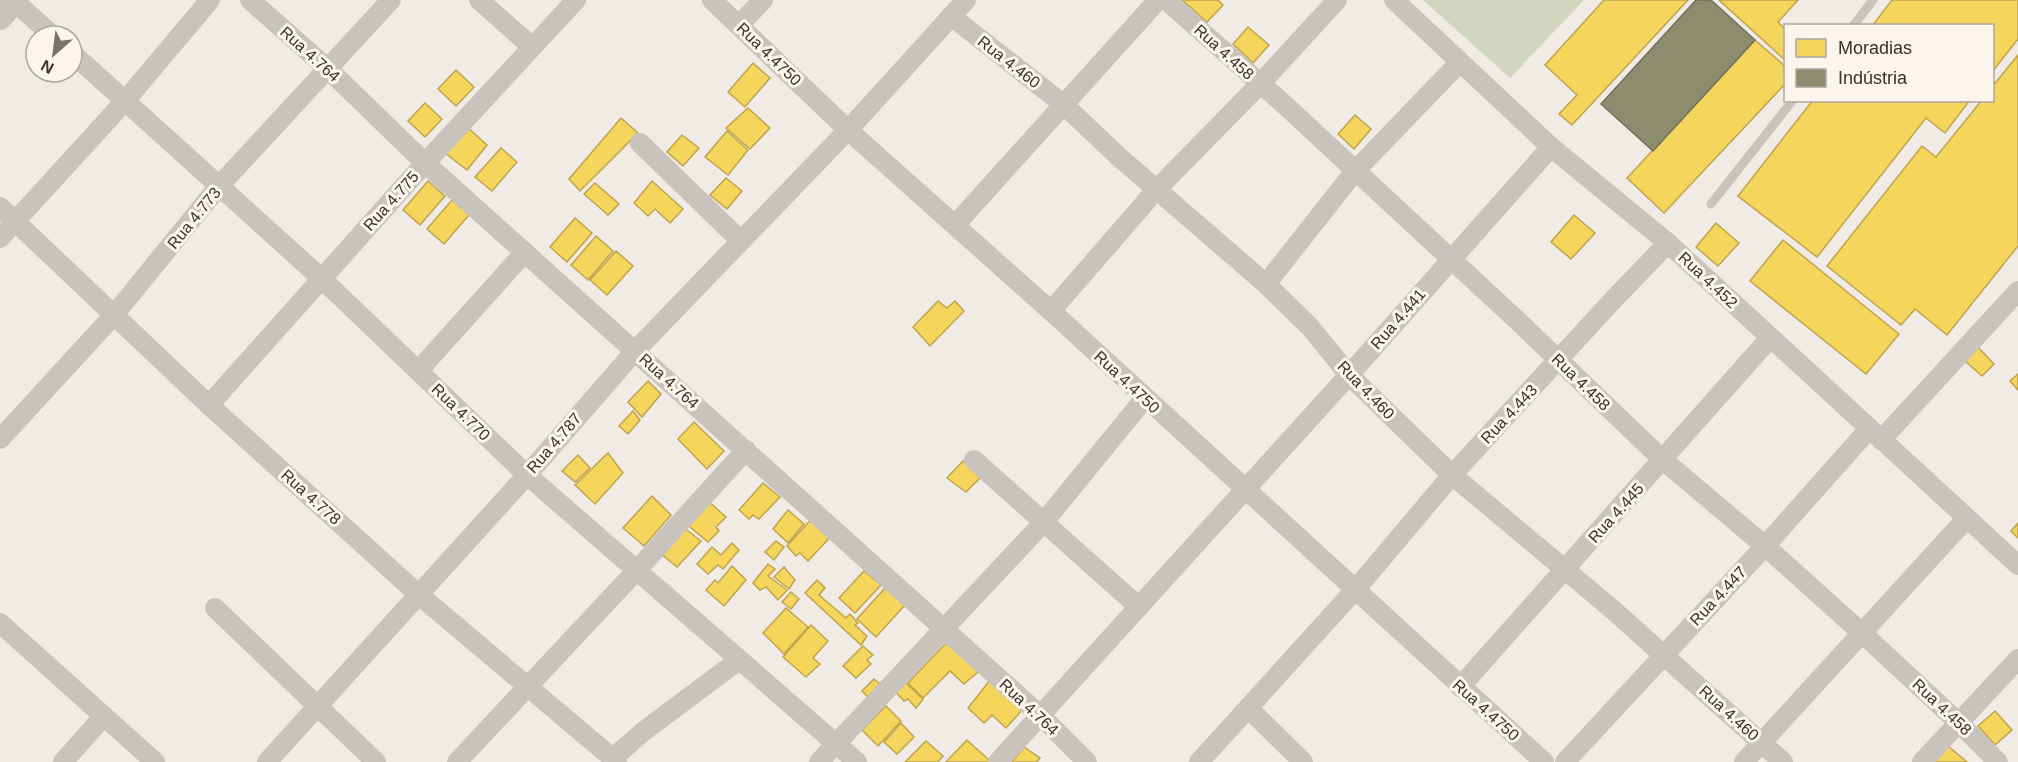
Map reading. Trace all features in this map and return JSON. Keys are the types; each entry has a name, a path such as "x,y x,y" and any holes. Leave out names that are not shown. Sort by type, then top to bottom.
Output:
{"street":[{"path":"0,238 125,100 210,0"},
{"name":"Rua 4.764","path":"250,0 327,68 425,163 1041,716 1087,762"},
{"name":"Rua 4.773","path":"4,428 114,315 219,186 391,0"},
{"path":"478,0 532,47"},
{"name":"Rua 4.775","path":"209,405 425,163 576,0"},
{"name":"Rua 4.4750","path":"712,0 848,129 1051,311 1544,762"},
{"path":"739,25 763,0"},
{"name":"Rua 4.787","path":"267,762 527,475 635,351 848,129 966,0"},
{"path":"955,225 1158,0"},
{"name":"Rua 4.458","path":"1166,0 1287,107 1663,460 1765,546 1862,633 1998,762"},
{"path":"1051,311 1156,190 1260,84 1337,0"},
{"name":"Rua 4.452","path":"1394,0 1551,147 1668,243 2018,565"},
{"path":"11,5 37,24"},
{"name":"Rua 4.460","path":"951,16 1064,104 1156,190 1266,284 1310,327 1349,375 1452,475 1566,569 1783,762"},
{"path":"1266,284 1355,171 1459,63"},
{"name":"Rua 4.770","path":"84,64 321,278 527,475 857,762"},
{"path":"640,143 741,241"},
{"name":"Rua 4.441","path":"998,762 1349,375 1551,147"},
{"name":"Rua 4.778","path":"0,207 209,405 418,594 615,760"},
{"name":"Rua 4.443","path":"1199,762 1355,590 1452,475 1668,243"},
{"path":"418,371 525,252"},
{"name":"Rua 4.447","path":"1565,762 1765,546 2018,291"},
{"name":"Rua 4.445","path":"1460,687 1770,338"},
{"path":"819,762 1043,523 1145,398"},
{"path":"457,762 528,688 746,450"},
{"path":"974,460 1139,607"},
{"path":"1744,762 1966,519"},
{"path":"215,608 376,762"},
{"path":"1,626 154,762"},
{"path":"1922,762 2018,659"},
{"path":"615,760 644,731 739,660"},
{"path":"1248,708 1303,762"},
{"path":"63,762 104,716"}],"lane":[{"path":"1855,24 1873,0"},
{"path":"1711,204 1791,102"}],"green space":[{"path":"1423,0 1584,0 1510,78"}],"building: Moradias":[{"path":"1182,0 1218,0 1223,5 1207,22"},
{"path":"1604,0 1688,0 1572,125 1559,114 1577,95 1545,65"},
{"path":"1719,0 1798,0 1778,22 1784,28 1784,59"},
{"path":"1892,0 2018,0 2018,39 1994,69 1994,24 1874,24"},
{"path":"1248,27 1269,45 1253,63 1233,44"},
{"path":"1755,40 1784,65 1784,85 1664,213 1627,178"},
{"path":"2018,55 2018,246 1947,335 1915,309 1901,325 1827,266 1922,146 1936,157 1980,102 1994,102 1994,85"},
{"path":"753,63 770,78 745,107 728,92"},
{"path":"456,70 474,87 456,106 438,89"},
{"path":"1811,102 1968,102 1945,133 1926,118 1817,257 1738,196"},
{"path":"425,103 442,119 425,137 408,121"},
{"path":"748,108 770,128 750,149 726,128"},
{"path":"1355,115 1371,129 1354,149 1338,134"},
{"path":"621,118 638,133 580,191 569,179"},
{"path":"465,125 487,145 467,170 444,152"},
{"path":"727,131 748,150 728,175 705,157"},
{"path":"682,135 699,148 683,166 667,152"},
{"path":"501,148 517,162 492,191 475,177"},
{"path":"726,178 742,191 727,209 710,195"},
{"path":"428,181 445,196 420,225 403,210"},
{"path":"652,181 683,209 670,223 655,209 648,216 634,203"},
{"path":"595,183 619,204 608,215 584,194"},
{"path":"452,200 469,215 444,244 427,229"},
{"path":"1574,215 1595,233 1571,259 1551,242"},
{"path":"575,218 592,233 567,262 550,247"},
{"path":"1716,223 1739,243 1718,266 1696,247"},
{"path":"596,236 613,251 588,280 571,265"},
{"path":"1783,240 1899,334 1866,374 1750,281"},
{"path":"616,251 633,266 607,295 590,280"},
{"path":"938,301 947,308 955,301 964,311 930,346 913,327"},
{"path":"1977,346 1994,364 1982,376 1965,361"},
{"path":"2018,374 2018,390 2010,381"},
{"path":"648,381 661,394 642,417 628,402"},
{"path":"633,411 640,420 628,434 619,426"},
{"path":"694,422 724,451 707,469 678,439"},
{"path":"608,453 623,473 595,504 575,485"},
{"path":"578,455 590,468 575,482 562,471"},
{"path":"963,461 981,477 966,492 947,478"},
{"path":"763,483 780,497 759,519 753,515 749,519 739,510"},
{"path":"652,496 671,515 644,546 623,528"},
{"path":"706,499 726,517 716,527 719,531 708,542 684,522"},
{"path":"788,510 804,524 788,543 773,529"},
{"path":"814,516 834,533 808,561 800,553 796,556 787,546"},
{"path":"2018,523 2018,538 2011,531"},
{"path":"683,527 701,541 677,567 660,553"},
{"path":"776,541 784,547 774,560 765,552"},
{"path":"732,543 739,550 723,569 718,565 708,574 697,564 712,547 721,555"},
{"path":"768,564 775,569 768,576 787,590 778,600 766,587 760,590 753,583"},
{"path":"732,566 746,580 724,606 706,590 715,580 718,583"},
{"path":"784,567 795,580 789,589 774,577"},
{"path":"864,571 881,585 855,613 839,598"},
{"path":"817,580 825,588 819,595 846,618 850,614 858,623 855,625 867,636 861,645 805,593"},
{"path":"886,587 905,605 876,637 857,619"},
{"path":"791,592 799,599 791,609 782,602"},
{"path":"786,608 808,627 784,654 763,633"},
{"path":"811,625 828,641 813,658 820,664 806,677 783,657"},
{"path":"947,642 978,672 964,684 950,671 923,698 908,683"},
{"path":"863,646 873,655 867,660 871,664 856,678 843,666"},
{"path":"874,679 881,685 869,698 862,691"},
{"path":"903,680 923,699 916,708 908,699 904,701 894,690"},
{"path":"990,680 1023,709 1006,728 992,715 984,723 968,708"},
{"path":"886,706 901,721 878,746 862,730"},
{"path":"1995,711 2012,730 1995,745 1978,726"},
{"path":"901,723 914,737 897,754 884,742"},
{"path":"967,740 990,761 946,762"},
{"path":"926,741 943,756 938,762 905,762"},
{"path":"1948,746 1967,762 1935,762"},
{"path":"1024,747 1040,758 1037,762 1012,762"}],"building: Indústria":[{"path":"1696,0 1711,0 1755,40 1653,151 1601,104"}]}
